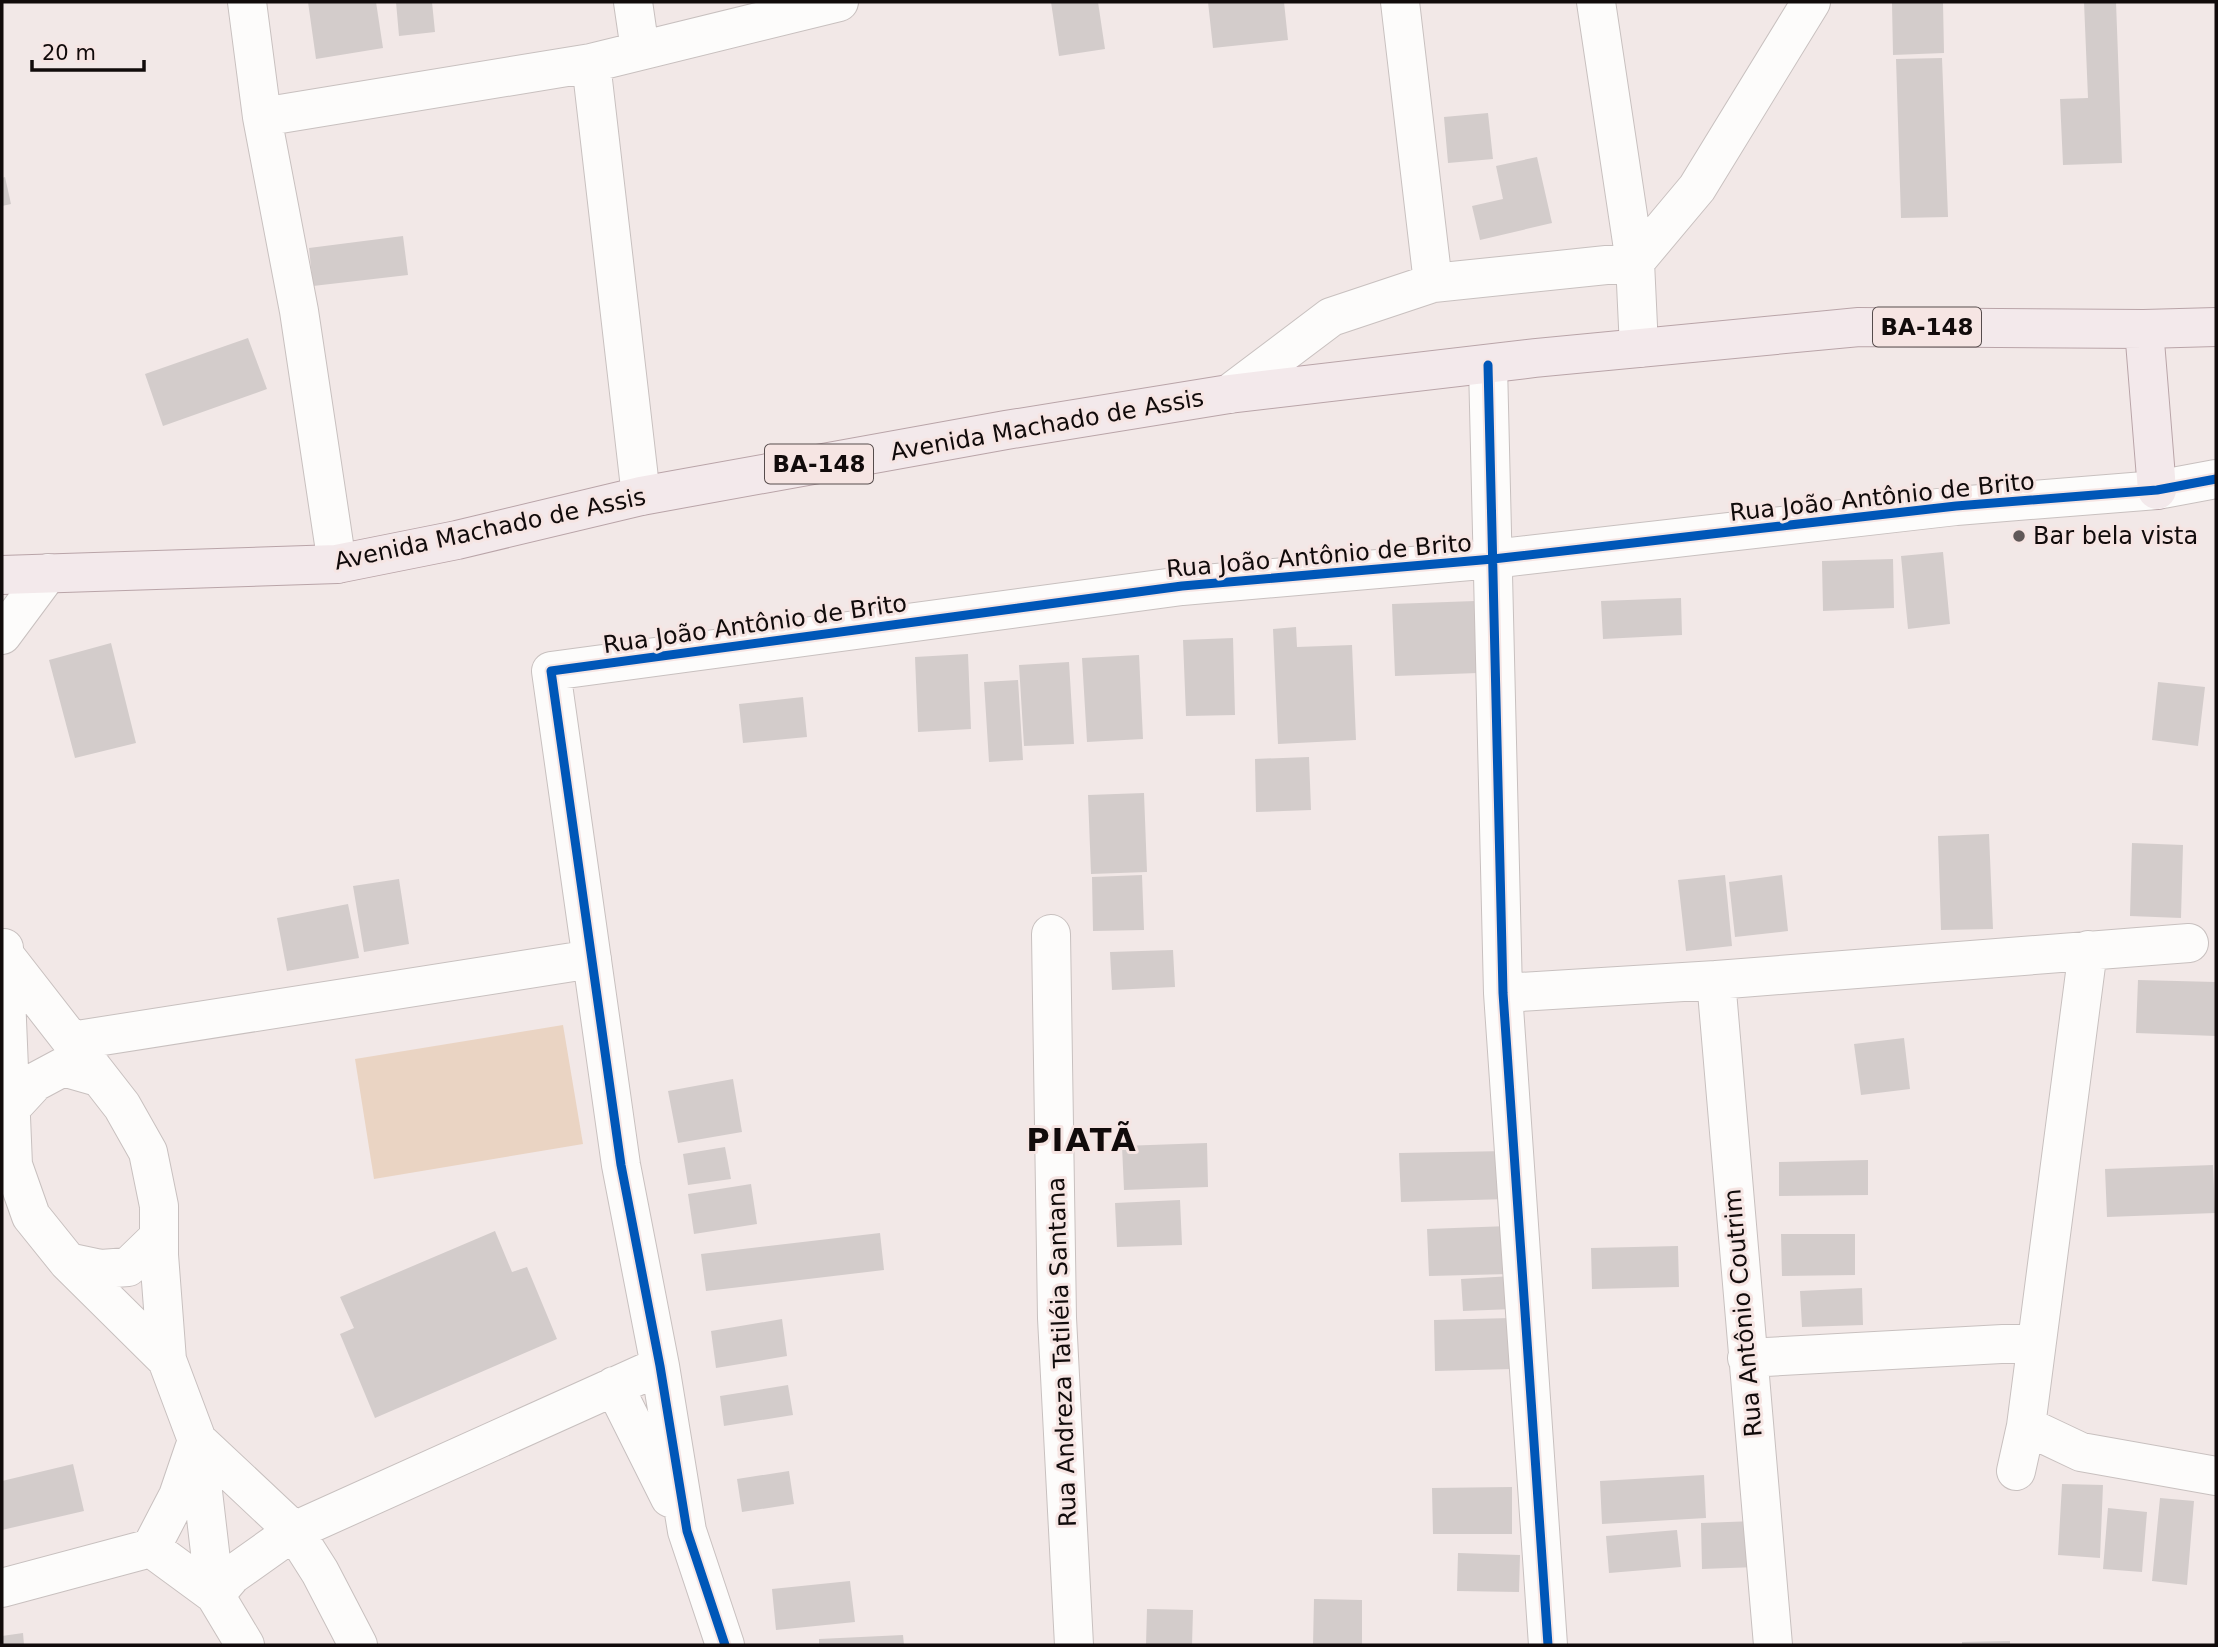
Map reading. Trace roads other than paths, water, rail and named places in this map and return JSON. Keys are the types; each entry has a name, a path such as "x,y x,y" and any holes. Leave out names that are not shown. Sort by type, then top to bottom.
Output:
{"main road":[{"name":"BA-148","path":"1639,348 1859,327 2216,327"},
{"path":"2144,329 2157,490"},
{"name":"Avenida Machado de Assis","path":"2,575 337,564 457,540 641,496 1006,430 1229,394 1639,348"}],"street":[{"path":"247,2 262,117 299,311 337,564"},
{"path":"633,2 640,50"},
{"path":"262,117 591,63 839,2"},
{"path":"1400,2 1433,282"},
{"path":"1596,2 1635,262 1639,348"},
{"path":"1229,394 1331,317 1433,282 1635,262 1698,188 1811,2"},
{"path":"591,63 641,496"},
{"path":"1489,365 1503,993 1548,1645"},
{"name":"Rua João Antônio de Brito","path":"592,959 551,671 1182,586 1493,559 1956,506 2157,490 2216,479"},
{"path":"2,635 48,573"},
{"name":"Rua Andreza Tatiléia Santana","path":"1051,933 1058,1318 1074,1645"},
{"path":"1503,993 1716,980 2189,943"},
{"path":"4,946 71,1041 122,1106 148,1152 159,1206 167,1360 197,1440 215,1595"},
{"path":"4,946 5,1052 13,1165 31,1216 68,1262 167,1360"},
{"path":"2016,1471 2037,1342 2088,950"},
{"path":"71,1041 592,959 621,1165 660,1366 687,1531"},
{"name":"Rua Antônio Coutrim","path":"1716,980 1773,1645"},
{"path":"11,1108 35,1082 63,1067 98,1077"},
{"path":"68,1262 101,1269 128,1267 159,1237"},
{"path":"1747,1358 2037,1342"},
{"path":"215,1595 232,1575 294,1531 660,1366"},
{"path":"614,1386 687,1531 726,1645"},
{"path":"2025,1426 2081,1452 2216,1476"},
{"path":"197,1440 294,1531 320,1572 358,1645"},
{"path":"2,1588 151,1548 178,1496 197,1440"},
{"path":"151,1548 215,1595 245,1645"}],"place":[{"name":"Bar bela vista","path":"2019,536"}],"district":[{"name":"PIATÃ","path":"1082,1140"}]}
